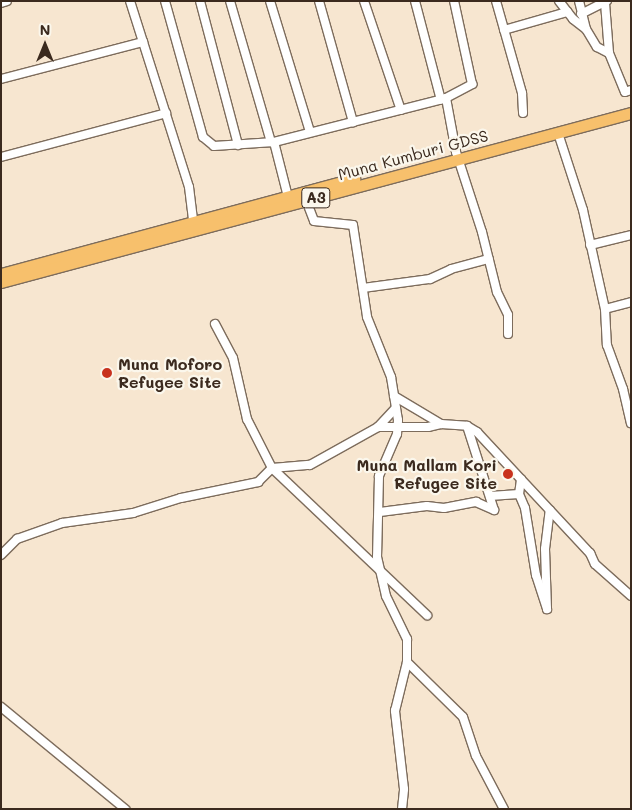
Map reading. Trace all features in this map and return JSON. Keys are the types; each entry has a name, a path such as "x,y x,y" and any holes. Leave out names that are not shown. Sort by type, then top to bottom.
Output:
{"highway":[{"name":"Muna Kumburi GDSS","path":"1,282 306,200 631,106"},
{"name":"Muna Kumburi GDSS","path":"1,274 193,221 558,133 631,113"}],"street":[{"path":"1,3 7,1"},
{"path":"130,1 189,187 193,221"},
{"path":"165,1 202,137 214,146 273,142 443,99 472,84 454,1"},
{"path":"200,1 238,145"},
{"path":"230,1 288,197"},
{"path":"270,1 310,132"},
{"path":"320,1 353,122"},
{"path":"364,1 401,110"},
{"path":"415,1 457,156 489,259 497,292 508,315 508,334"},
{"path":"496,1 522,93 523,113"},
{"path":"559,1 573,19 586,29 597,47 609,53"},
{"path":"579,1 586,29"},
{"path":"573,19 583,12 606,2 609,53 624,92 631,90"},
{"path":"504,30 567,12"},
{"path":"1,79 143,42"},
{"path":"1,157 166,113"},
{"path":"558,133 583,210 605,309 607,345 623,389 631,423"},
{"path":"306,200 314,221 353,225 367,317 391,377 396,408 398,427 379,476 380,512 377,556 386,596 407,639 407,662 396,711 404,789 402,809"},
{"path":"590,245 631,234"},
{"path":"363,288 430,279 451,269 489,259"},
{"path":"605,309 631,302"},
{"path":"215,324 233,358 247,419 272,468 380,568 427,615"},
{"path":"394,396 441,424"},
{"path":"1,555 17,540 62,523 133,513 182,498 258,482 272,468 310,465 378,427 396,408"},
{"path":"378,427 441,424 467,426 477,432 590,552 595,564 631,596"},
{"path":"380,512 427,506 444,508 476,502 494,510 467,426"},
{"path":"521,479 519,494 525,508 536,575 547,609 545,550 550,510"},
{"path":"490,496 519,494"},
{"path":"407,662 463,717 476,756 504,809"},
{"path":"1,707 126,809"}],"place":[{"name":"Muna Moforo Refugee Site","path":"107,373"},
{"name":"Muna Mallam Kori Refugee Site","path":"508,474"}]}
